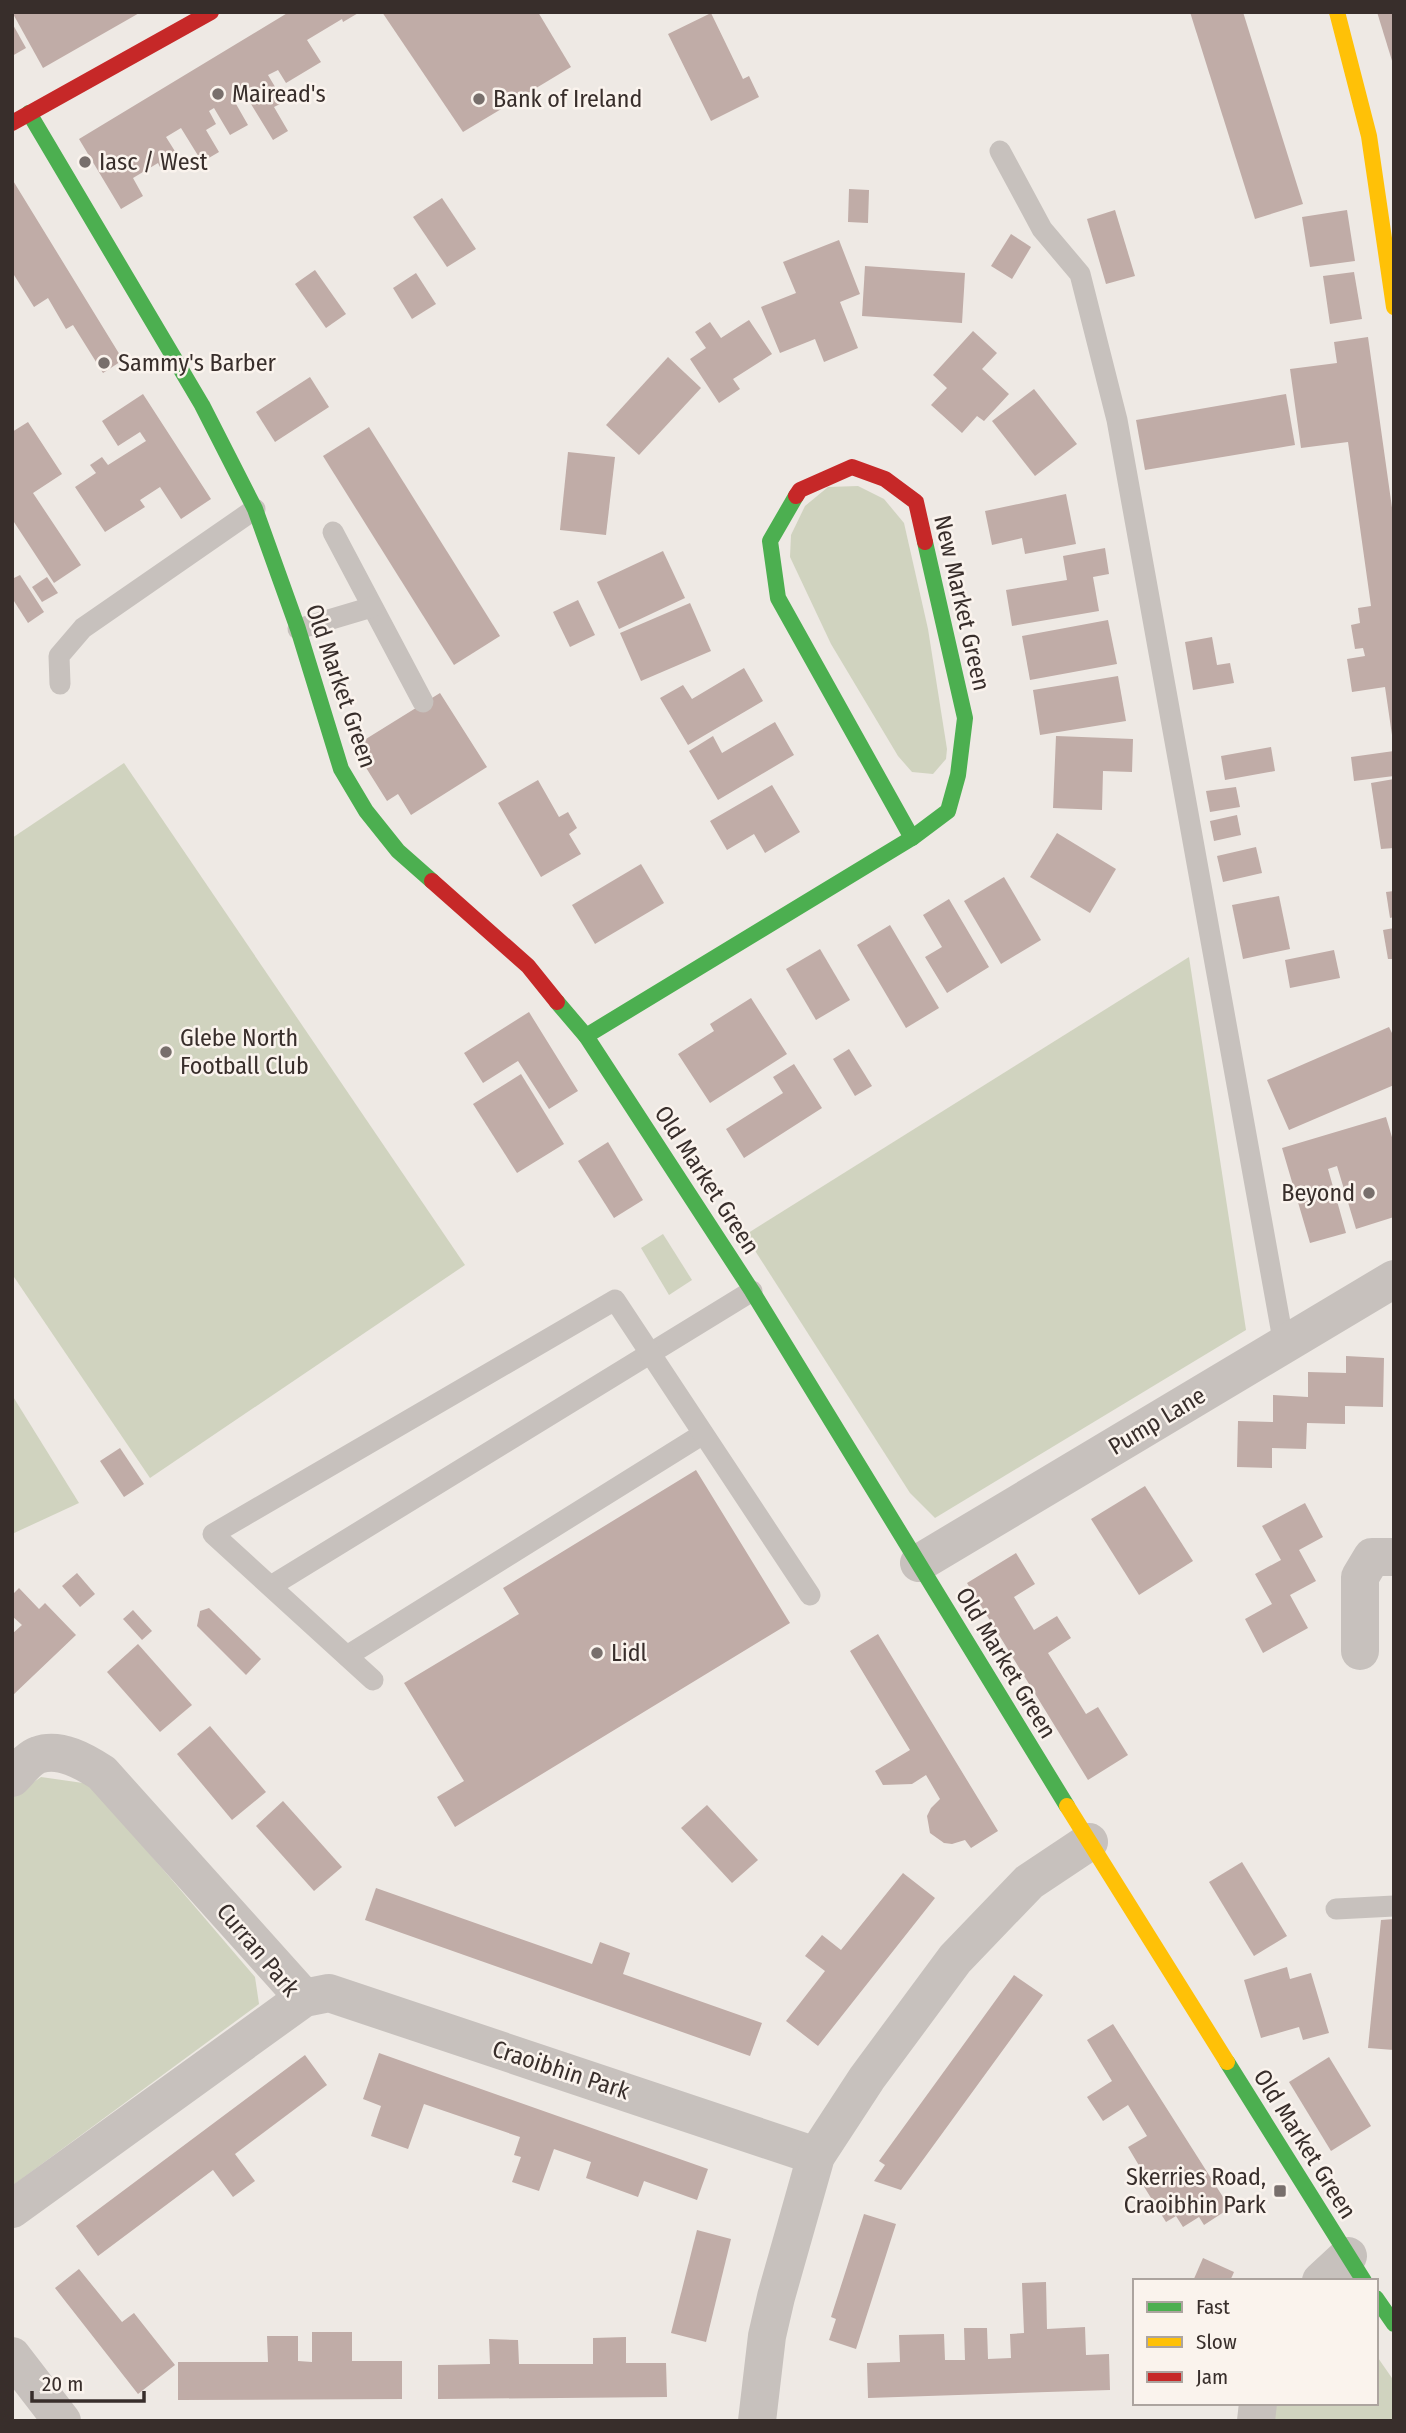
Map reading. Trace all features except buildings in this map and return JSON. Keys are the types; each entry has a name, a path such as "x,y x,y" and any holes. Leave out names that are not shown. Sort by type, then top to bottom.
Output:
{"main road":[{"path":"12,123 211,12"},
{"path":"1337,12 1369,136 1394,307"},
{"name":"Old Market Green","path":"29,113 202,405 255,509 298,629 341,769 366,811 398,851 528,966 586,1036 752,1291 876,1497 919,1563 1089,1842 1344,2273"},
{"name":"New Market Green","path":"586,1036 912,838 948,811 958,775 965,718 916,502 885,479 852,467 800,490 770,541 778,598 912,838"},
{"path":"1378,2301 1394,2324"}],"street":[{"name":"Pump Lane","path":"919,1563 1394,1279"},
{"path":"1360,1651 1360,1577 1372,1557 1394,1557"},
{"name":"Curran Park","path":"12,1778 37,1755 57,1754 80,1760 102,1773 304,1998 12,2209"},
{"path":"757,2421 767,2336 817,2156 867,2078 956,1959 1030,1882 1089,1842"},
{"name":"Craoibhin Park","path":"304,1998 329,1993 817,2156"},
{"path":"12,2356 62,2421"}],"lane":[{"path":"1000,151 1042,229 1080,274 1117,420 1284,1345"},
{"path":"60,684 59,656 83,628 255,509"},
{"path":"333,532 423,702"},
{"path":"298,629 372,607"},
{"path":"271,1586 752,1291"},
{"path":"373,1680 213,1534 615,1300 810,1595"},
{"path":"347,1656 704,1434"},
{"path":"1335,1909 1394,1906"}],"green space":[{"path":"858,486 884,499 904,523 928,629 947,749 946,759 933,774 912,772 898,756 831,644 790,557 791,535 805,506 828,487"},
{"name":"Glebe North Football Club","path":"124,763 465,1265 150,1478 12,1274 12,838"},
{"path":"1189,957 1246,1330 935,1518 910,1493 745,1235"},
{"path":"663,1234 692,1280 669,1295 641,1248"},
{"path":"12,1395 79,1503 12,1534"},
{"path":"41,1777 90,1784 255,1977 259,2004 12,2186 12,1797"},
{"path":"1378,2358 1394,2381 1394,2421 1272,2421 1274,2405 1378,2405"}],"traffic: fast":[{"path":"29,113 202,405 255,509 298,629 341,769 366,811 398,851 432,881"},
{"path":"796,496 770,541 778,598 912,838"},
{"path":"586,1036 912,838 948,811 958,775 965,718 925,542"},
{"path":"557,1002 586,1036 752,1291 1067,1806"},
{"path":"1227,2062 1363,2279"},
{"path":"1378,2301 1394,2324"}],"traffic: slow":[{"path":"1337,12 1369,136 1394,307"},
{"path":"1067,1806 1227,2062"}],"traffic: jam":[{"path":"12,123 211,12"},
{"path":"796,496 800,490 852,467 885,479 916,502 925,542"},
{"path":"432,881 528,966 557,1002"}],"place":[{"name":"Mairead's","path":"218,94"},
{"name":"Bank of Ireland","path":"479,99"},
{"name":"Iasc / West","path":"85,162"},
{"name":"Sammy's Barber","path":"104,363"},
{"name":"Glebe North Football Club","path":"166,1052"},
{"name":"Beyond","path":"1369,1193"},
{"name":"Lidl","path":"597,1653"},
{"name":"Skerries Road, Craoibhin Park","path":"1280,2191"}]}
